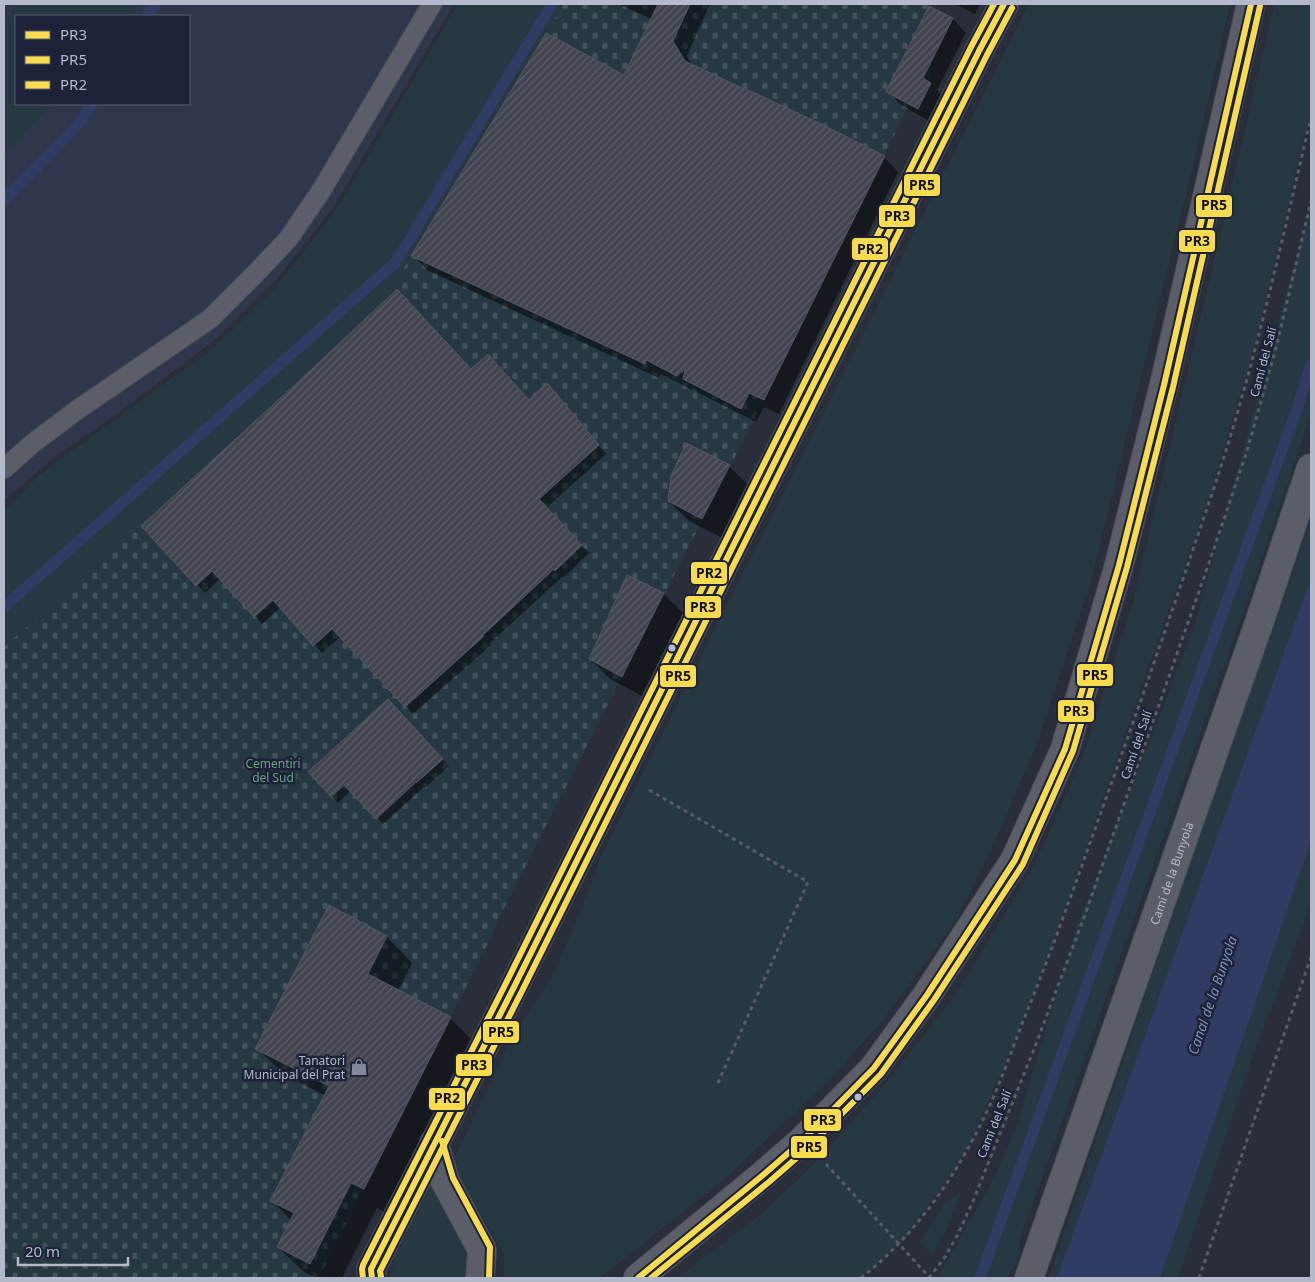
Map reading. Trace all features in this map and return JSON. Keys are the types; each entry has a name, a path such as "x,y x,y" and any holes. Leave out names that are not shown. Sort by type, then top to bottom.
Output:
{"street":[{"path":"372,1278 370,1269 514,987 725,560 1004,4"},
{"path":"638,1278 802,1141 874,1068 927,995 1015,860 1065,749 1119,565 1166,376 1251,4"},
{"name":"Camí de la Bunyola","path":"1029,1278 1259,623 1311,468"},
{"path":"434,1143 445,1180 482,1250 480,1278"}],"lane":[{"path":"4,469 33,443 77,410 210,319 289,238 320,191 432,4"}],"path":[{"path":"861,1278 899,1244 927,1211 965,1154 989,1106 1042,975 1155,662 1207,510 1258,339 1311,116"},
{"name":"Camí del Salí","path":"930,1278 953,1242 973,1201 1036,1044 1089,903 1247,450 1277,344 1311,201"},
{"path":"646,789 808,882 717,1085"},
{"path":"1199,1278 1311,957"},
{"path":"822,1159 930,1278"}],"shaded area":[{"path":"4,4 454,4 333,208 277,279 212,342 121,411 56,456 4,500"}],"green space":[{"path":"19,4 138,4 129,15 15,15 15,105 51,105 4,155 4,21"},
{"path":"458,4 564,4 402,271 408,278 289,391 4,647 4,512 38,476 215,347 276,287 337,208"},
{"name":"Cementiri del Sud","path":"564,4 929,4 907,51 931,64 931,83 918,109 909,105 764,400 497,922 319,1278 4,1278 4,647 289,391 408,279 402,271"},
{"path":"1029,4 1230,4 1191,173 1089,588 1036,746 993,845 957,919 883,1020 832,1077 728,1176 600,1278 504,1278 504,1255 458,1175 454,1159 512,1037 552,977 581,910 600,858"},
{"path":"1275,4 1311,4 1311,108 1255,344 1207,503 1045,966 991,1096 962,1158 900,1244 861,1278 677,1278 759,1216 810,1168 880,1090 955,996 1035,864 1083,756 1133,602"},
{"path":"1311,204 1311,415 1235,635 1020,1239 1018,1257 1009,1278 937,1278 991,1184 1016,1128 1077,926 1193,631"},
{"path":"1311,519 1311,619 1080,1278 1049,1278 1201,831"},
{"path":"1311,794 1311,904 1249,1066 1178,1278 1142,1278"},
{"path":"431,1184 462,1242 467,1261 464,1278 390,1278 395,1257"},
{"path":"959,1195 949,1225 932,1255 920,1242 946,1201"}],"water":[{"name":"Canal de la Bunyola","path":"1311,578 1311,841 1160,1278 1057,1278"}],"building":[{"path":"658,4 690,4 673,41 685,61 885,156 764,400 749,393 741,409 683,379 685,369 677,376 646,360 645,364 411,256 546,33 624,75"},
{"path":"929,6 953,18 923,78 931,83 918,109 886,92"},
{"path":"397,289 471,369 488,354 529,400 547,383 599,445 539,499 582,545 405,707 332,629 313,646 273,600 254,617 212,571 196,586 141,526"},
{"path":"686,443 730,465 702,519 668,501 671,476"},
{"path":"627,575 664,593 622,677 589,659"},
{"path":"388,699 443,759 376,819 344,785 331,797 308,772"},
{"name":"Tanatori Municipal del Prat","path":"329,905 387,936 368,974 451,1017 364,1189 351,1183 310,1264 277,1247 294,1213 270,1201 329,1086 255,1049"}],"waterway":[{"path":"148,15 155,4"},
{"path":"4,607 396,262 552,4"},
{"path":"4,200 78,125 91,105"},
{"path":"980,1278 1297,409 1311,364"}],"transit line":[{"name":"PR2","path":"363,1278 363,1265 506,983 994,4"},
{"name":"PR3","path":"372,1278 371,1269 514,987 1004,4"},
{"name":"PR3","path":"638,1278 802,1141 874,1068 927,995 1015,860 1065,749 1119,565 1164,385 1251,4"},
{"name":"PR5","path":"651,1278 808,1148 881,1074 934,1000 1023,864 1073,751 1127,567 1173,387 1260,6"},
{"name":"PR5","path":"381,1277 380,1271 522,991 1012,8"},
{"name":"PR2","path":"442,1141 453,1178 490,1247 489,1278"}],"place":[{"name":"Tanatori Municipal del Prat","path":"359,1067"}]}
